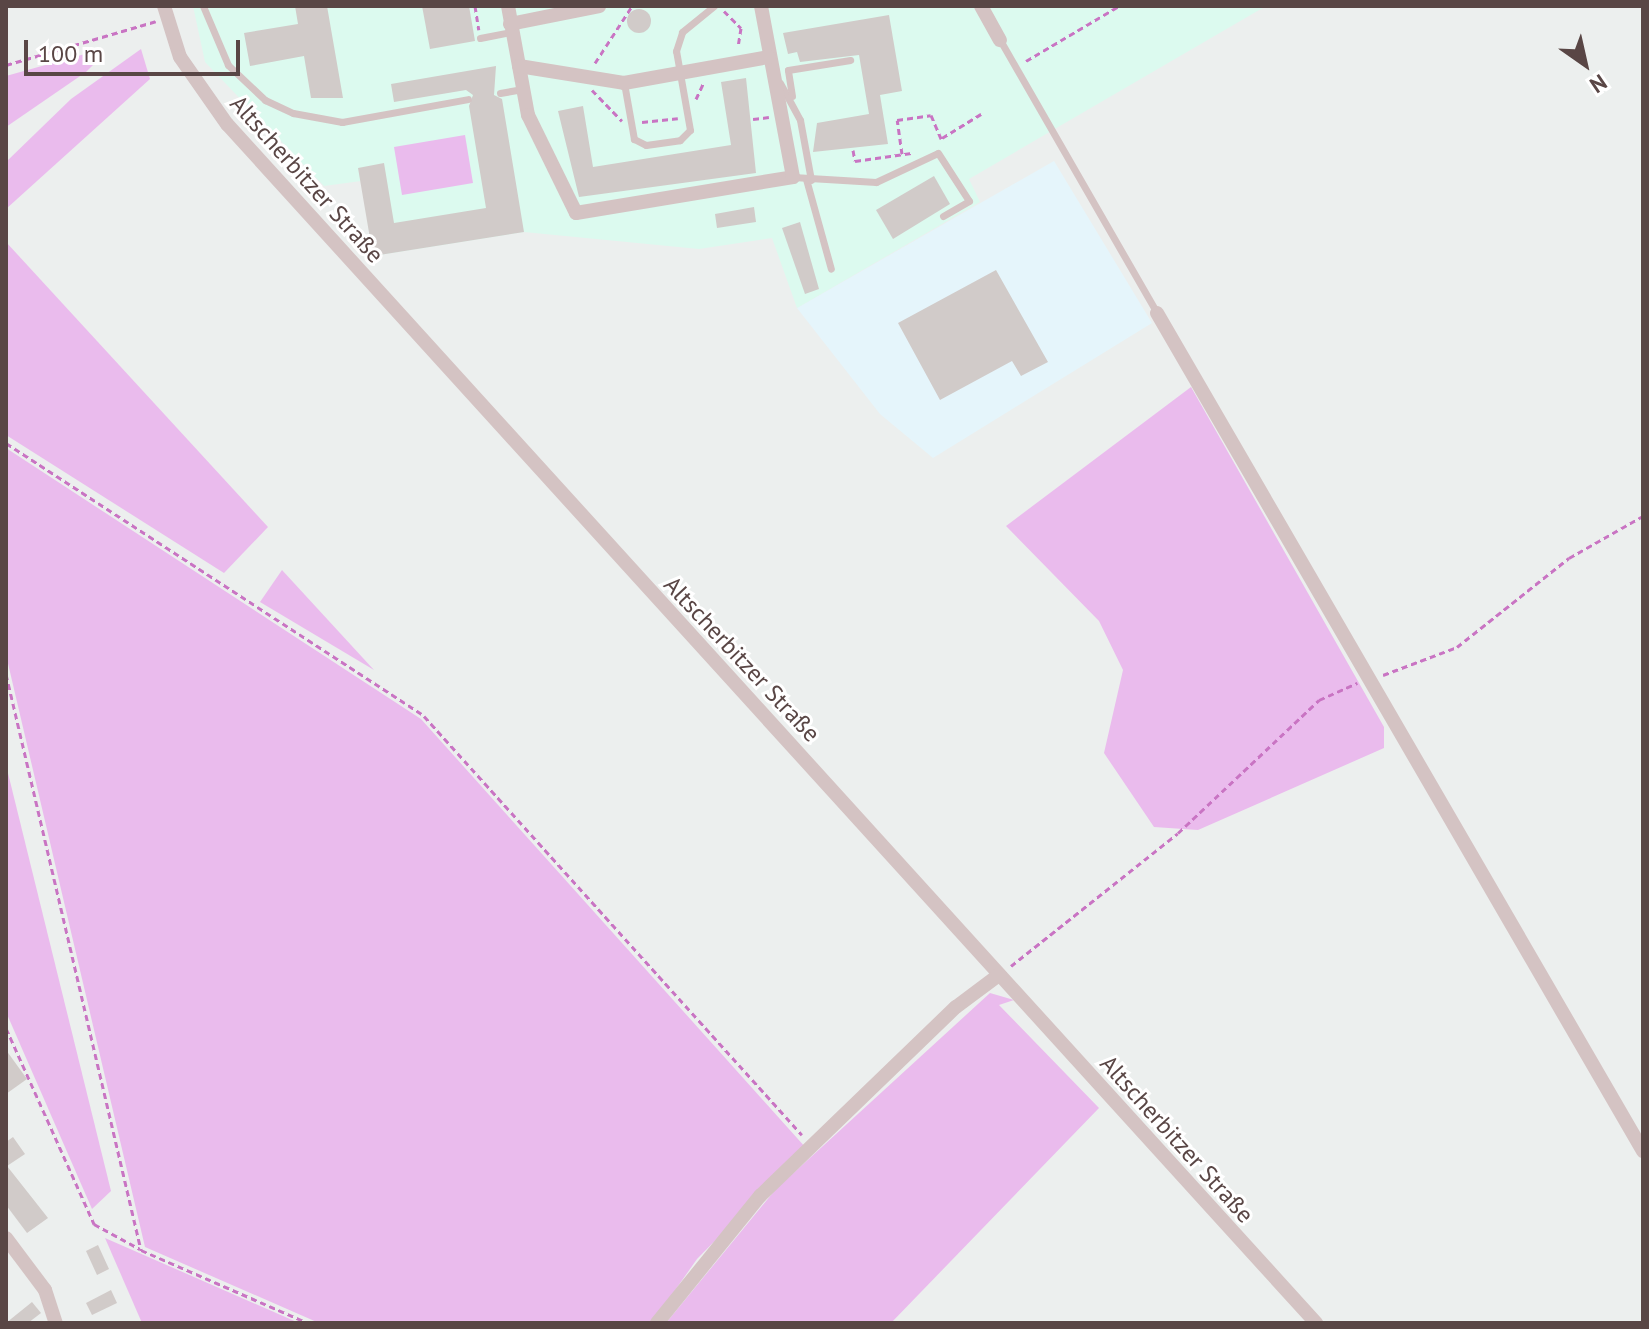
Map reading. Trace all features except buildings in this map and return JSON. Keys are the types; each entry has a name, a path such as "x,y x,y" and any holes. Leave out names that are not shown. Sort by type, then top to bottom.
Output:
{"street":[{"path":"508,6 523,89 576,213 803,179 773,75 761,6"},
{"path":"511,28 599,6"},
{"path":"981,6 1000,40"},
{"name":"Altscherbitzer Straße","path":"165,12 196,86 227,124 1316,1323"},
{"path":"519,66 624,83 769,57"},
{"path":"1157,313 1643,1151"},
{"path":"657,1323 701,1261 812,1148 956,1007 999,975"},
{"path":"6,1238 45,1290 56,1323"}],"lane":[{"path":"203,6 228,65 265,100 293,113 342,122 468,99"},
{"path":"624,83 634,139 646,145 680,140 690,130 678,72 682,32 714,6"},
{"path":"480,38 511,28"},
{"path":"1000,40 1157,313"},
{"path":"831,269 803,179 788,70 850,60"},
{"path":"773,75 792,99"},
{"path":"500,93 523,89"},
{"path":"803,179 876,182 934,153 969,201 943,216"}],"path":[{"path":"475,6 480,38"},
{"path":"1015,67 1119,6"},
{"path":"6,65 165,12"},
{"path":"853,150 855,161 934,153 941,139 981,114"},
{"path":"902,154 897,120 931,115 941,139"},
{"path":"6,443 424,716 812,1148"},
{"path":"999,975 1178,833 1319,700 1457,647 1569,558 1643,516"},
{"path":"6,674 141,1250"},
{"path":"6,1028 94,1224 141,1250 308,1323"}],"shaded area":[{"path":"193,6 1266,6 969,179 980,202 797,308 772,238 699,249 524,232 373,256 361,181 324,186 205,62"},
{"path":"141,49 150,79 6,209 6,162 71,99"},
{"path":"92,52 96,62 86,72 6,127 6,76"},
{"path":"465,135 473,183 402,195 394,147"},
{"path":"1054,161 1152,323 933,458 880,414 797,308"},
{"path":"6,242 268,527 224,573 6,435"},
{"path":"1191,387 1384,727 1384,748 1198,830 1154,827 1104,753 1123,670 1099,621 1006,526"},
{"path":"6,448 421,719 806,1148 697,1259 652,1323 319,1323 145,1247 6,655"},
{"path":"282,570 374,670 260,602"},
{"path":"6,765 111,1191 92,1209 6,1012"},
{"path":"990,993 1014,1000 999,1005 1099,1108 891,1323 666,1323 776,1189"},
{"path":"105,1238 299,1323 142,1323"}]}
